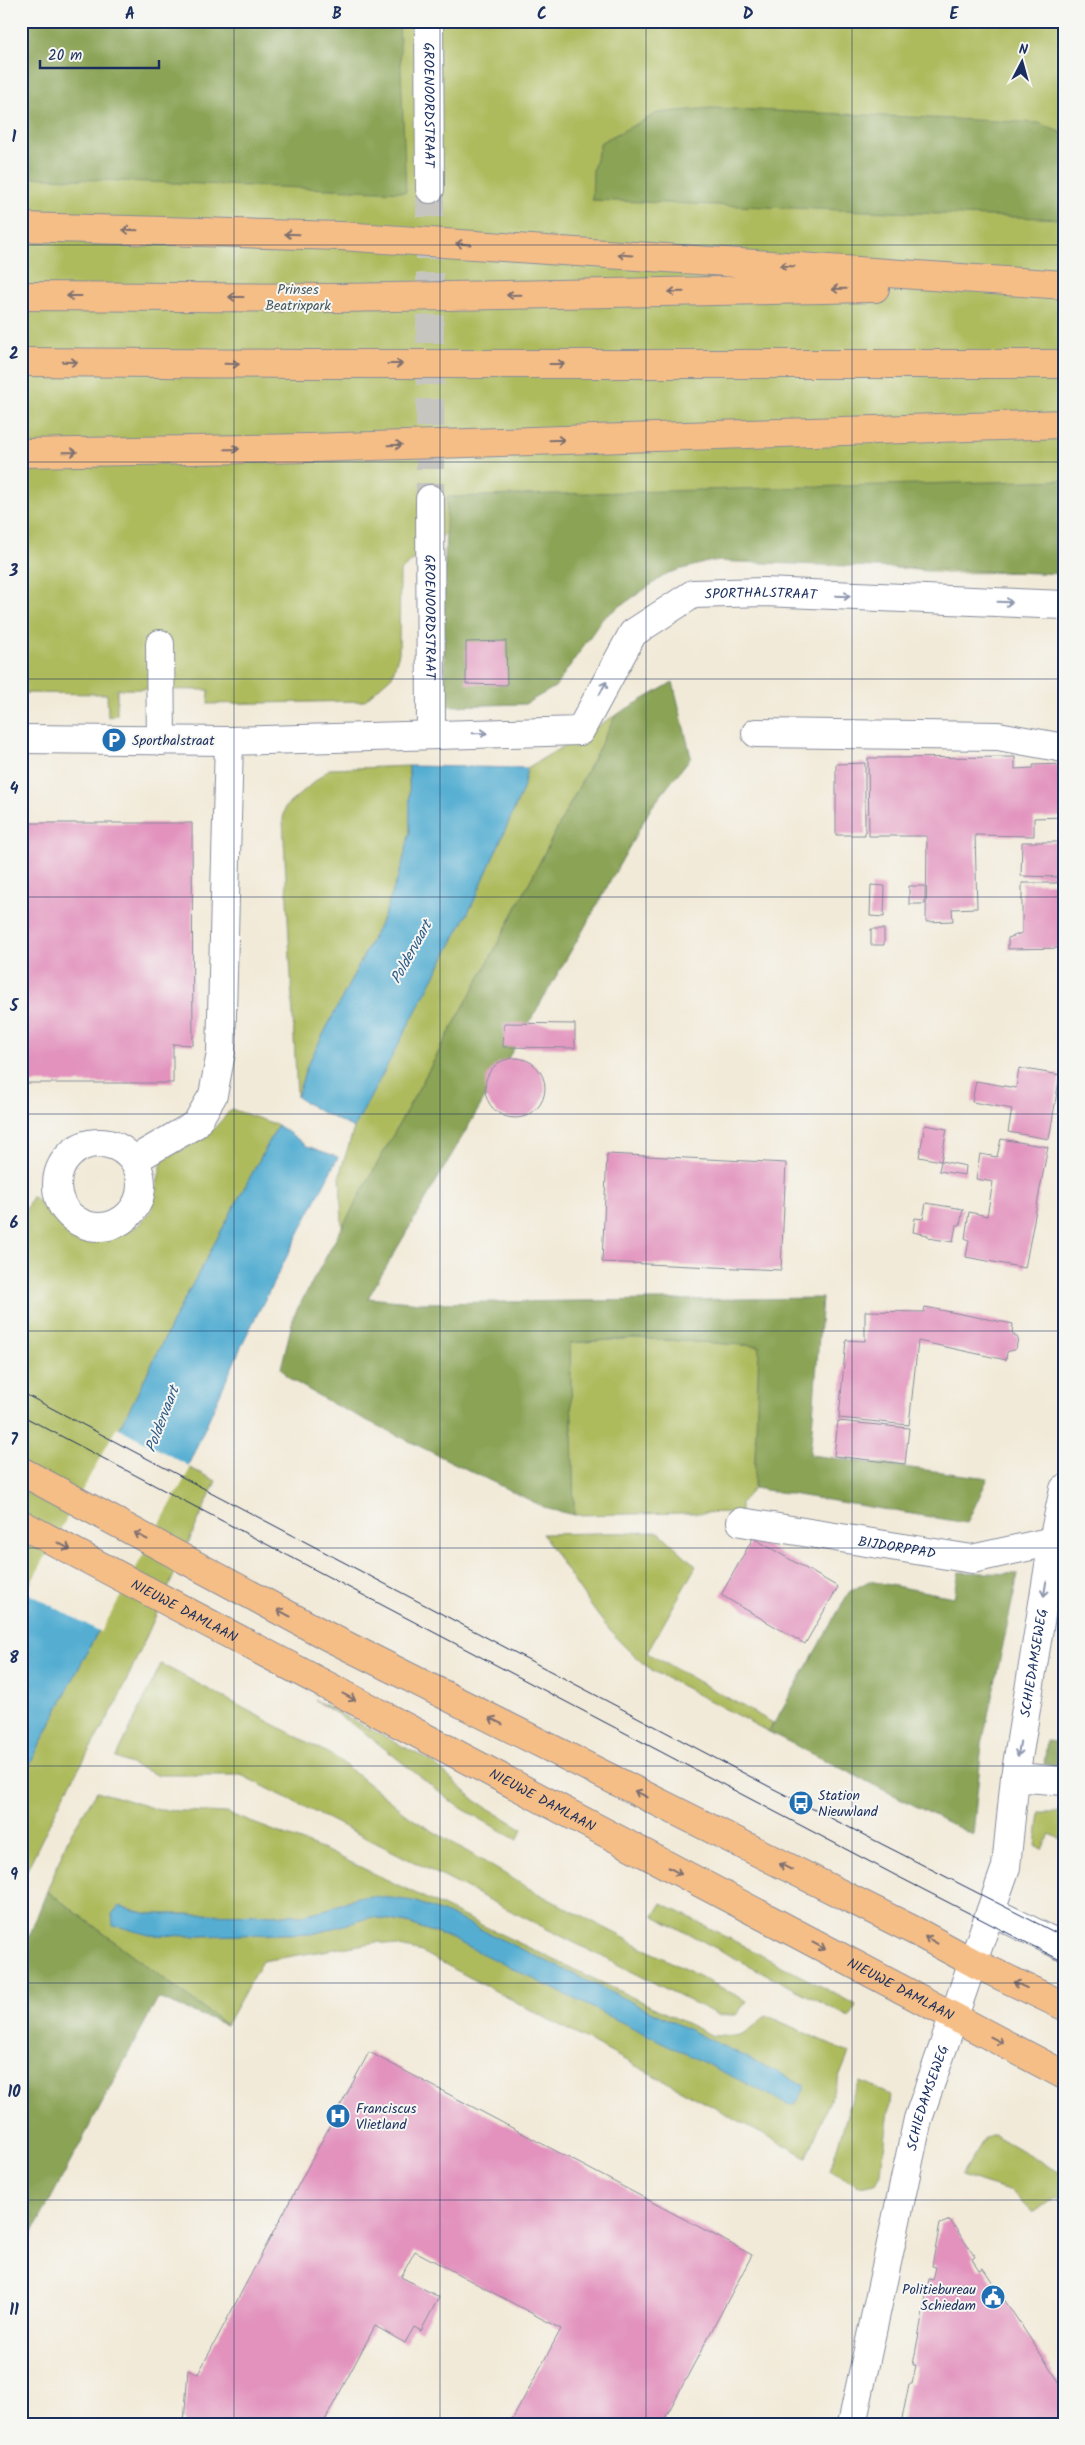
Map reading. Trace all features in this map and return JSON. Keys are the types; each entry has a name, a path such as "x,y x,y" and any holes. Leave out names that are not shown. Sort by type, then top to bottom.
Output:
{"main road":[{"path":"21,227 341,236 1063,285"},
{"path":"21,296 338,298 1063,285"},
{"path":"21,362 1064,364"},
{"path":"21,453 320,447 1064,424"},
{"path":"21,1471 327,1636 974,1963 1064,2006"},
{"name":"NIEUWE DAMLAAN","path":"21,1524 1064,2075"}],"street":[{"name":"GROENOORDSTRAAT","path":"429,21 430,190"},
{"name":"GROENOORDSTRAAT","path":"430,499 431,734"},
{"name":"SPORTHALSTRAAT","path":"21,739 229,741 431,734 580,732 633,633 692,594 764,592 1064,605"},
{"path":"160,644 161,740"},
{"path":"756,733 998,736 1064,748"},
{"path":"134,1160 196,1124 213,1095 221,1053 229,741"},
{"name":"SCHIEDAMSEWEG","path":"852,2424 914,2137 1006,1866 1015,1777 1058,1541 1064,1489"},
{"name":"BIJDORPPAD","path":"741,1522 972,1559 1058,1541"},
{"path":"1015,1777 1064,1781"},
{"path":"992,1911 1064,1947"}],"green space":[{"name":"Prinses Beatrixpark","path":"21,21 1064,21 1064,572 945,573 459,522 400,571 399,653 392,676 364,701 208,704 209,690 117,689 117,715 108,717 107,694 21,693"},
{"path":"21,21 399,21 406,192 21,177"},
{"path":"711,108 1039,123 1064,134 1064,219 592,200 593,169 601,142 658,113"},
{"path":"1064,480 1064,574 711,561 668,573 603,618 555,687 525,704 446,706 443,619 447,497"},
{"path":"673,682 691,757 651,808 582,932 368,1298 421,1303 822,1298 810,1455 988,1478 967,1523 754,1488 759,1346 635,1338 570,1343 574,1515 548,1509 331,1403 290,1379 281,1368 294,1315 486,966 616,715"},
{"path":"616,715 486,966 342,1228 340,1173 354,1128 473,903 523,789 527,768"},
{"path":"409,766 410,832 402,865 385,914 307,1066 297,1097 283,819 285,807 329,769"},
{"path":"231,1109 278,1125 176,1315 130,1408 27,1594 21,1611 21,1220 32,1196 70,1225 110,1239 137,1226 151,1212 163,1157 202,1139 216,1127"},
{"path":"635,1338 760,1346 754,1488 741,1503 741,1512 574,1515 570,1343"},
{"path":"188,1467 216,1481 117,1702 62,1798 21,1882 21,1782 90,1646"},
{"path":"659,1532 696,1566 647,1653 773,1723 769,1732 655,1672 637,1659 593,1609 542,1534"},
{"path":"959,1572 1018,1574 982,1744 973,1835 769,1732 849,1592 869,1581 954,1597"},
{"path":"161,1664 335,1757 411,1818 535,1892 747,2001 736,2015 718,2015 241,1775 157,1775 116,1758"},
{"path":"315,1700 431,1761 476,1801 523,1829 517,1840 456,1805 361,1730"},
{"path":"1064,1707 1064,1766 1044,1764 1047,1741 1059,1742"},
{"path":"97,1791 159,1810 227,1813 327,1851 711,2035 736,2036 742,2034 766,2015 849,2053 807,2157 422,1952 378,1942 262,1961 226,2025 47,1891 68,1838","holes":["357,1897 804,2091 450,1938 407,1923 372,1917 316,1933 197,1936 149,1935 119,1906 148,1914 303,1915 331,1908"]},
{"path":"1040,1812 1064,1812 1064,1841 1050,1834 1042,1849 1036,1846"},
{"path":"47,1891 226,2025 158,1998 24,2249 21,2248 21,1957"},
{"path":"662,1903 856,2005 849,2017 654,1916"},
{"path":"860,2081 891,2095 881,2173 876,2183 859,2186 830,2170 854,2092"},
{"path":"995,2135 1064,2175 1064,2205 1058,2197 1033,2213 1012,2192 961,2176 985,2138"}],"water":[{"name":"Poldervaart","path":"409,766 527,768 523,789 473,903 354,1128 319,1111 297,1097 307,1066 385,914 402,865 410,832"},
{"name":"Poldervaart","path":"278,1125 307,1146 338,1157 245,1338 178,1488 90,1646 21,1782 21,1611 27,1594 130,1408 176,1315"},
{"path":"374,1896 414,1901 457,1918 804,2085 804,2091 796,2103 790,2105 450,1938 407,1923 372,1917 316,1933 197,1936 149,1935 113,1925 112,1914 119,1906 148,1914 303,1915 331,1908 357,1897"}],"pier":[{"path":"117,1427 191,1467 101,1632 26,1592"}],"building":[{"path":"506,641 507,685 466,684 466,642"},
{"path":"1015,757 1015,769 1033,768 1033,765 1064,764 1064,817 1034,818 1034,836 975,835 977,908 952,909 953,921 926,922 927,836 869,836 868,758"},
{"path":"865,763 865,835 836,835 836,764"},
{"path":"21,823 192,823 193,1045 173,1044 173,1083 21,1083"},
{"path":"1022,842 1064,842 1064,877 1021,876"},
{"path":"1022,883 1064,883 1064,948 1008,949 1008,938 1022,933"},
{"path":"871,885 885,886 884,917 870,916"},
{"path":"909,886 925,886 925,904 909,904"},
{"path":"871,929 884,929 884,945 871,945"},
{"path":"504,1023 575,1024 575,1048 503,1047"},
{"path":"515,1058 532,1063 540,1071 545,1088 540,1105 532,1113 515,1118 498,1113 490,1105 485,1088 490,1071 498,1063"},
{"path":"1019,1068 1060,1075 1049,1139 1008,1132 1012,1109 972,1102 976,1081 1016,1088"},
{"path":"925,1125 947,1129 941,1161 919,1157"},
{"path":"1001,1139 1048,1147 1025,1268 966,1257 969,1240 965,1238 969,1212 987,1216 993,1182 976,1179 980,1154 997,1157"},
{"path":"607,1154 786,1163 781,1270 602,1262"},
{"path":"941,1161 966,1166 965,1175 939,1171"},
{"path":"926,1203 963,1209 960,1225 956,1225 953,1242 928,1238 928,1235 913,1232 915,1218 923,1219"},
{"path":"925,1307 1013,1324 1012,1333 1018,1338 1016,1349 1007,1352 1006,1360 918,1341 909,1425 839,1418 846,1340 865,1341 865,1311 924,1312"},
{"path":"838,1421 909,1428 905,1464 834,1456"},
{"path":"753,1538 838,1587 805,1644 721,1595"},
{"path":"369,2052 752,2255 662,2424 510,2424 561,2329 415,2251 401,2277 439,2297 421,2331 414,2327 405,2343 375,2326 323,2424 184,2424 188,2369 198,2374"},
{"path":"950,2220 975,2257 972,2259 979,2270 983,2268 1064,2389 1064,2424 901,2424 909,2384 912,2384 916,2365 913,2365 929,2279 933,2280 936,2267 932,2266 940,2224"}],"tunnel":[{"path":"430,189 430,499"}],"tram line":[{"path":"21,1392 770,1787 1064,1937"},
{"path":"21,1415 1064,1962"}],"place":[{"name":"Sporthalstraat","path":"114,740"},
{"name":"Station Nieuwland","path":"801,1803"},
{"name":"Franciscus Vlietland","path":"338,2116"},
{"name":"Politiebureau Schiedam","path":"993,2297"}]}
